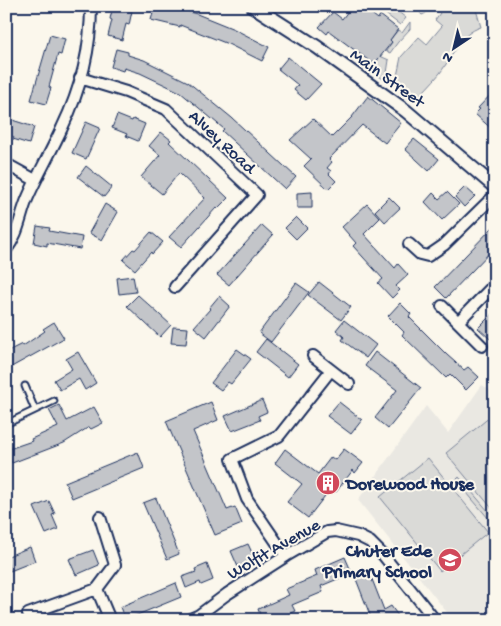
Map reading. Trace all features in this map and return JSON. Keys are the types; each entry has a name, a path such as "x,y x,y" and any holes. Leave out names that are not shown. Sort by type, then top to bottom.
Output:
{"street":[{"path":"6,250 18,230 23,210 35,180 63,127 80,78 90,40 91,6"},
{"name":"Main Street","path":"253,6 317,47 406,111 495,187"},
{"name":"Alvey Road","path":"80,78 126,92 166,109 257,195 175,287"},
{"path":"6,164 35,180"},
{"path":"409,244 420,254 428,256 444,245 495,195"},
{"path":"458,322 495,284"},
{"path":"442,306 482,346"},
{"path":"313,356 349,384"},
{"path":"286,556 248,499 232,458 279,436 331,370"},
{"path":"28,614 98,590 115,565 100,517"},
{"name":"Wolfit Avenue","path":"188,620 286,556 326,532 336,531 358,536 370,542 383,555 435,620"},
{"path":"98,590 110,620"}],"lane":[{"path":"25,386 35,410"},
{"path":"6,424 54,401"}],"shaded area":[{"path":"387,6 391,6 406,18 400,25 383,12"},
{"path":"425,6 432,6 422,15 420,13"},
{"path":"432,6 475,6 481,27 473,30 462,40 440,73 413,102 401,92 405,87 396,81 401,57 419,37 427,44 442,26 435,20 440,13"},
{"path":"410,22 410,29 390,53 386,51 392,42 390,40 398,30 402,33"},
{"path":"380,56 389,60 387,73 383,79 368,68"},
{"name":"Chuter Ede Primary School","path":"482,385 495,393 495,620 453,620 358,500 426,406 448,433"},
{"path":"491,416 495,421 495,512 446,453"},
{"path":"428,458 488,532 440,571 380,497"},
{"path":"459,477 495,519 494,525 456,480"}],"building":[{"path":"113,6 132,11 129,25 126,24 122,40 108,36"},
{"path":"155,6 166,6 197,14 234,29 269,47 262,61 228,44 180,25 180,27 151,20"},
{"path":"352,6 362,6 378,19 380,15 398,29 390,40 392,42 375,63 372,63 329,31 327,34 319,27 333,12 342,19"},
{"path":"50,35 65,39 61,55 58,54 46,104 31,100"},
{"path":"116,49 128,52 128,55 144,60 188,82 232,118 296,177 285,189 222,131 224,129 180,92 140,73 124,68 123,71 111,67"},
{"path":"288,57 321,84 306,100 294,90 298,85 278,69"},
{"path":"495,90 495,132 475,114 480,109 478,108"},
{"path":"368,96 401,123 385,143 362,125 329,159 332,162 327,168 331,171 329,174 336,181 328,189 304,166 311,159 290,140 313,119 332,137 352,117"},
{"path":"117,115 145,124 138,141 112,128"},
{"path":"6,118 34,127 29,144 13,139 14,137 6,134"},
{"path":"86,122 100,128 86,159 72,153"},
{"path":"161,132 171,140 169,142 228,198 216,208 181,247 169,237 205,198 179,173 162,194 141,177 160,155 149,146"},
{"path":"414,139 439,159 429,171 405,149"},
{"path":"86,166 112,187 104,197 78,177"},
{"path":"465,187 475,196 464,207 455,197"},
{"path":"312,192 312,208 297,208 297,193"},
{"path":"447,192 459,204 442,220 425,202 433,193 439,199"},
{"path":"389,197 400,208 385,222 375,211"},
{"path":"105,204 118,212 102,240 89,233"},
{"path":"367,204 380,218 364,234 395,268 398,264 408,275 396,286 400,290 392,298 378,283 383,279 353,246 356,243 342,227"},
{"path":"296,217 307,228 296,239 285,228"},
{"path":"262,225 273,235 229,285 217,275"},
{"path":"495,225 495,247 446,298 435,287"},
{"path":"37,226 50,228 49,231 82,237 80,249 47,243 47,246 34,243"},
{"path":"151,232 163,242 135,270 123,260"},
{"path":"133,276 136,292 119,294 117,278"},
{"path":"319,282 351,307 341,320 308,295"},
{"path":"296,283 309,292 271,342 259,333"},
{"path":"138,295 171,325 160,337 127,306"},
{"path":"219,296 230,306 206,337 194,327"},
{"path":"400,303 411,314 409,317 447,355 464,370 468,367 479,377 466,390 450,374 446,378 402,335 404,332 388,316"},
{"path":"495,311 495,333 490,339 478,328"},
{"path":"344,320 376,345 366,358 342,340 344,337 336,330"},
{"path":"54,322 64,338 6,370 6,352 22,344 23,346 45,331 43,329"},
{"path":"173,327 188,328 186,344 171,343"},
{"path":"266,339 298,364 288,377 256,352"},
{"path":"237,349 251,359 231,384 228,382 221,390 211,383"},
{"path":"78,352 96,383 85,390 79,379 60,390 54,380 72,369 66,359"},
{"path":"375,352 421,388 388,429 375,418 397,390 365,366"},
{"path":"262,400 267,412 258,416 260,420 232,431 225,416"},
{"path":"211,402 218,420 193,431 227,510 235,507 242,524 215,535 166,421"},
{"path":"339,402 362,420 351,434 327,416"},
{"path":"59,405 67,421 94,407 103,423 91,429 89,427 64,443 12,463 6,450 32,441 31,439 58,427 49,410"},
{"name":"Dorewood House","path":"285,449 318,474 331,457 335,460 344,449 363,463 355,473 353,470 336,492 331,488 308,518 287,502 302,484 275,463"},
{"path":"138,452 144,468 72,498 65,482"},
{"path":"156,498 179,554 167,559 143,503"},
{"path":"49,501 55,514 52,515 58,529 46,534 34,507"},
{"path":"248,544 255,559 238,567 231,551"},
{"path":"30,547 35,561 10,571 6,557"},
{"path":"93,550 99,565 76,575 69,559"},
{"path":"345,557 352,573 321,586 323,592 292,605 295,611 276,620 262,620 258,609 289,595 286,589 317,576 315,570"},
{"path":"207,564 213,580 201,585 200,582 186,588 182,577 196,572 195,569"},
{"path":"368,569 384,610 391,606 401,620 372,620 354,574"},
{"path":"176,583 181,597 125,620 120,607"}],"place":[{"name":"Dorewood House","path":"328,483"},
{"name":"Chuter Ede Primary School","path":"450,560"}]}
